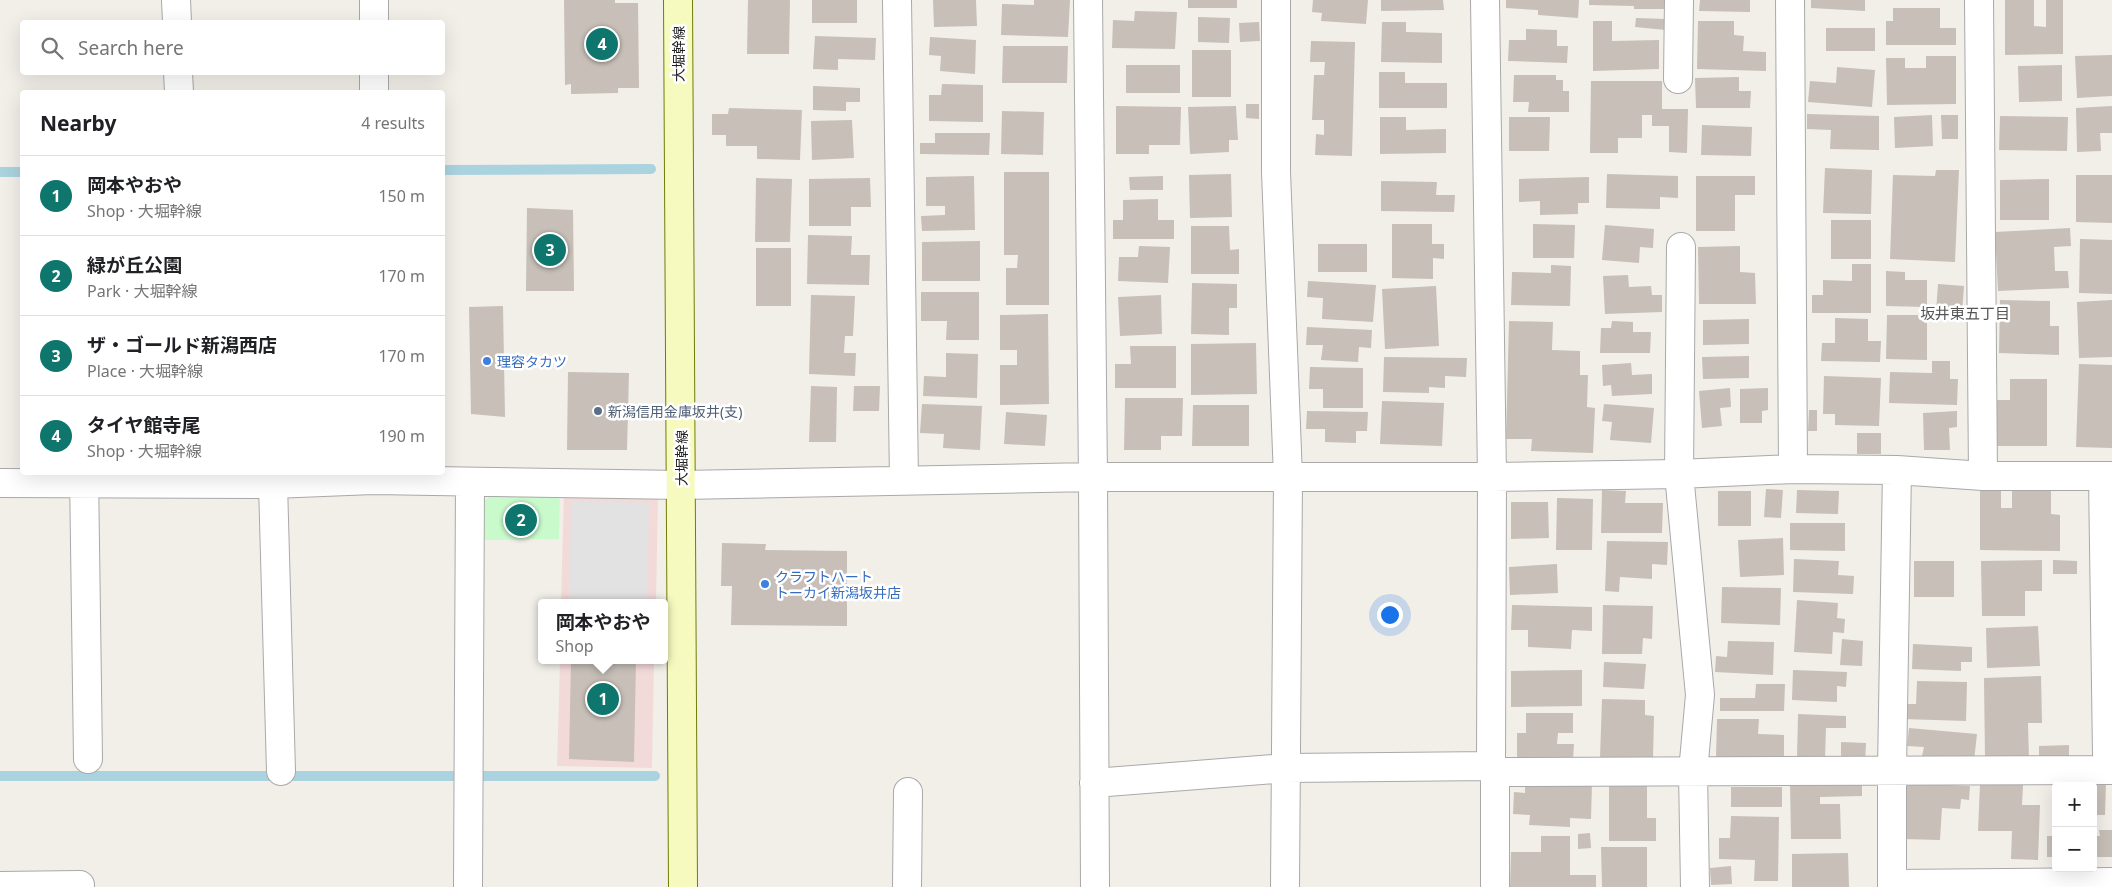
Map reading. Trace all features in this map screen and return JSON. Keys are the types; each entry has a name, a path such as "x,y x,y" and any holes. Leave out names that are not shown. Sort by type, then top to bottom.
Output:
{"street":[{"path":"176,0 177,20"},
{"path":"374,0 374,20"},
{"name":"大堀幹線","path":"678,0 683,887"},
{"path":"897,0 904,480"},
{"path":"1088,0 1095,887"},
{"path":"1276,0 1276,172 1288,477 1285,887"},
{"path":"1485,0 1492,477 1495,887"},
{"path":"1678,79 1679,0"},
{"path":"1790,0 1793,469"},
{"path":"1980,0 1983,476"},
{"path":"178,75 179,90"},
{"path":"374,75 374,90"},
{"path":"1681,247 1679,474 1700,695 1693,772 1695,887"},
{"path":"0,483 84,478 195,478 273,484 373,476 470,482 681,484 1093,477 1492,477 1679,474 1793,469 1897,470 1983,476 2107,476 2109,762 1892,770 1693,772 1286,768 1094,783"},
{"path":"1897,470 1892,886 2112,882"},
{"path":"84,478 88,759"},
{"path":"468,887 470,482"},
{"path":"273,484 281,771"},
{"path":"908,792 908,887"},
{"path":"0,886 80,885"}],"shaded area":[{"path":"564,492 658,494 656,599 561,599"},
{"path":"571,501 649,503 647,599 569,599"},
{"path":"560,664 654,664 652,768 557,766"}],"green space":[{"path":"560,489 559,539 483,540 483,502 497,490"}],"building":[{"path":"564,0 615,0 615,3 638,3 639,88 618,88 618,93 571,94 571,84 565,85"},
{"path":"748,0 790,0 789,54 747,54"},
{"path":"812,0 857,0 857,23 812,23"},
{"path":"933,0 976,0 977,26 934,27"},
{"path":"1034,0 1070,0 1068,37 1001,35 1002,4 1034,5"},
{"path":"1188,0 1237,0 1237,8 1188,8"},
{"path":"1313,0 1368,0 1366,24 1321,21 1322,13 1312,12"},
{"path":"1381,0 1443,0 1444,10 1381,11"},
{"path":"1506,0 1579,0 1578,18 1538,15 1538,10 1506,8"},
{"path":"1589,0 1664,0 1664,9 1634,9 1634,6 1589,5"},
{"path":"1700,0 1750,0 1750,12 1699,11"},
{"path":"1811,0 1865,0 1865,11 1811,8"},
{"path":"2005,0 2034,0 2034,26 2046,27 2046,0 2063,0 2063,54 2005,55"},
{"path":"1893,8 1940,8 1940,28 1956,28 1956,45 1886,45 1886,21 1893,21"},
{"path":"1135,11 1177,12 1175,49 1112,48 1113,20 1134,21"},
{"path":"1198,17 1230,18 1229,43 1198,42"},
{"path":"1636,18 1666,19 1666,30 1635,27"},
{"path":"1593,21 1612,21 1612,41 1659,40 1659,69 1593,71"},
{"path":"1698,21 1734,21 1734,35 1744,36 1743,51 1766,52 1766,71 1697,69"},
{"path":"1259,22 1260,41 1240,42 1239,23"},
{"path":"1382,22 1406,22 1406,32 1442,33 1442,63 1381,62"},
{"path":"1826,28 1875,28 1875,51 1826,51"},
{"path":"1526,29 1557,30 1557,46 1568,46 1567,63 1508,61 1509,40 1526,40"},
{"path":"815,36 876,38 875,60 838,59 838,70 813,69"},
{"path":"930,37 976,40 975,74 940,71 941,56 929,55"},
{"path":"1311,41 1355,42 1352,156 1315,155 1316,134 1324,135 1324,120 1312,120 1314,75 1324,75 1325,62 1310,62"},
{"path":"1003,46 1068,46 1067,83 1002,83"},
{"path":"1192,50 1231,50 1231,97 1192,97"},
{"path":"2112,55 2112,96 2077,98 2075,56"},
{"path":"1926,56 1956,56 1956,104 1887,105 1886,58 1905,58 1905,68 1926,68"},
{"path":"1126,65 1180,65 1180,93 1126,93"},
{"path":"2062,65 2062,101 2019,102 2018,66"},
{"path":"1837,67 1875,70 1872,107 1808,102 1810,81 1836,83"},
{"path":"1379,72 1405,72 1405,83 1447,83 1447,108 1379,108"},
{"path":"1514,75 1556,75 1556,80 1563,80 1563,91 1569,91 1569,112 1528,112 1529,102 1513,102"},
{"path":"1739,77 1739,91 1751,91 1750,108 1696,108 1695,78"},
{"path":"1591,81 1662,81 1662,109 1688,109 1687,153 1669,152 1669,126 1652,126 1652,115 1642,115 1642,138 1618,138 1618,153 1590,153"},
{"path":"942,84 983,85 983,122 929,121 929,95 941,95"},
{"path":"813,86 860,88 860,102 846,102 846,111 813,110"},
{"path":"1246,104 1259,104 1259,119 1246,118"},
{"path":"1116,106 1181,107 1180,145 1149,145 1149,154 1116,154"},
{"path":"1236,106 1238,140 1229,140 1229,152 1190,154 1188,107"},
{"path":"2112,106 2112,133 2100,133 2101,151 2077,152 2076,108"},
{"path":"729,108 802,110 800,160 757,159 757,146 726,146 726,135 712,135 712,114 728,114"},
{"path":"1002,111 1044,112 1043,155 1001,154"},
{"path":"1807,114 1879,116 1879,150 1830,149 1831,130 1807,129"},
{"path":"1932,115 1933,146 1895,148 1894,117"},
{"path":"1941,115 1958,115 1958,139 1942,139"},
{"path":"2000,116 2068,117 2067,151 1999,150"},
{"path":"1380,117 1406,117 1406,130 1446,129 1446,153 1380,154"},
{"path":"1509,117 1550,117 1549,151 1509,151"},
{"path":"852,120 854,158 812,160 811,121"},
{"path":"1702,125 1752,127 1751,156 1701,155"},
{"path":"935,133 990,133 989,155 920,154 920,143 935,143"},
{"path":"1825,168 1872,170 1871,214 1823,213"},
{"path":"1936,170 1959,170 1955,262 1890,259 1893,175 1935,176"},
{"path":"1004,172 1049,172 1049,305 1006,305 1006,268 1017,268 1018,255 1004,255"},
{"path":"1231,174 1232,217 1190,218 1189,175"},
{"path":"1607,174 1678,176 1678,198 1660,197 1660,209 1606,208"},
{"path":"2076,175 2112,175 2112,223 2076,222"},
{"path":"974,176 975,230 922,231 921,216 945,215 945,206 926,206 926,177"},
{"path":"1163,176 1163,190 1130,190 1129,177"},
{"path":"1696,176 1755,176 1755,195 1735,195 1735,231 1696,231"},
{"path":"1589,177 1589,203 1578,203 1578,214 1540,215 1540,201 1519,202 1519,179"},
{"path":"756,178 792,179 790,242 755,242"},
{"path":"870,178 871,207 851,207 851,226 809,226 809,179"},
{"path":"2049,179 2049,220 2000,220 2000,180"},
{"path":"1381,181 1437,182 1436,195 1455,195 1454,212 1381,211"},
{"path":"1158,199 1158,220 1174,220 1174,239 1113,239 1113,220 1123,220 1123,200"},
{"path":"527,208 573,210 574,291 526,291"},
{"path":"1831,220 1871,220 1871,259 1831,259"},
{"path":"1392,224 1432,224 1432,244 1444,244 1444,259 1433,258 1433,279 1392,278"},
{"path":"1533,224 1575,225 1574,258 1533,258"},
{"path":"1605,225 1654,229 1653,248 1640,247 1639,263 1602,260"},
{"path":"1191,226 1229,226 1230,250 1239,249 1239,274 1191,274"},
{"path":"2070,228 2071,246 2054,247 2055,271 2068,271 2069,288 1998,291 1995,232"},
{"path":"808,235 852,236 851,255 870,255 869,285 807,284"},
{"path":"2080,239 2112,240 2112,294 2079,293"},
{"path":"980,241 980,281 922,281 922,242"},
{"path":"1318,244 1367,244 1367,272 1318,272"},
{"path":"1139,246 1170,247 1168,283 1118,281 1119,257 1138,257"},
{"path":"1740,246 1740,272 1755,273 1756,304 1699,304 1698,247"},
{"path":"756,248 791,248 791,306 756,306"},
{"path":"1852,264 1871,264 1871,313 1812,313 1812,295 1823,295 1823,280 1852,281"},
{"path":"1551,265 1571,266 1570,306 1511,305 1512,272 1551,273"},
{"path":"1886,271 1905,272 1905,280 1927,280 1927,307 1886,306"},
{"path":"1628,275 1629,287 1651,286 1652,295 1662,295 1662,312 1605,314 1603,276"},
{"path":"1308,281 1376,285 1373,322 1322,319 1323,298 1307,297"},
{"path":"1192,283 1237,284 1237,308 1229,308 1229,335 1191,334"},
{"path":"1938,284 1964,286 1962,314 1936,312"},
{"path":"1436,286 1439,346 1385,349 1382,289"},
{"path":"921,292 979,292 979,340 946,340 947,321 921,321"},
{"path":"811,295 855,296 853,336 845,336 844,353 856,353 855,376 809,374"},
{"path":"1161,295 1162,334 1120,336 1118,297"},
{"path":"2000,300 2050,301 2050,326 2059,326 2059,355 1999,353"},
{"path":"2112,300 2112,357 2079,358 2077,302"},
{"name":"理容タカツ","path":"503,306 505,417 471,414 469,307"},
{"path":"1048,314 1049,404 1000,405 1000,365 1017,365 1017,350 1000,350 1000,315"},
{"path":"1887,315 1927,315 1927,360 1886,359"},
{"path":"1835,318 1868,319 1868,341 1881,341 1880,362 1821,361 1822,343 1835,343"},
{"path":"1749,319 1749,344 1703,345 1703,320"},
{"path":"1509,321 1553,322 1552,350 1580,351 1580,375 1588,375 1587,407 1595,408 1593,453 1531,451 1532,439 1506,439"},
{"path":"1612,321 1633,322 1633,332 1651,332 1650,353 1600,353 1601,328 1611,328"},
{"path":"1307,327 1372,330 1371,348 1359,347 1358,362 1321,360 1323,345 1306,345"},
{"path":"1256,343 1257,394 1191,395 1191,344"},
{"path":"1130,346 1176,346 1176,388 1115,388 1115,364 1131,364"},
{"path":"946,353 978,354 977,398 923,396 924,376 946,377"},
{"path":"1749,356 1749,378 1703,379 1702,357"},
{"path":"1384,357 1467,358 1466,377 1445,376 1445,388 1429,387 1429,393 1383,392"},
{"path":"1932,361 1950,361 1950,379 1958,379 1957,405 1889,403 1890,372 1932,373"},
{"path":"1631,363 1632,375 1652,374 1652,394 1612,396 1611,385 1603,386 1602,365"},
{"path":"2079,364 2112,365 2112,448 2076,447"},
{"path":"1310,367 1363,368 1363,408 1323,408 1323,389 1309,389"},
{"name":"新潟信用金庫坂井(支)","path":"568,372 629,373 627,450 567,450"},
{"path":"1824,376 1881,378 1879,426 1835,425 1835,414 1823,414"},
{"path":"2010,379 2047,379 2047,446 1997,446 1997,400 2010,400"},
{"path":"811,386 837,387 836,442 809,442"},
{"path":"854,386 880,386 879,411 853,411"},
{"path":"1730,388 1731,407 1720,408 1722,426 1702,428 1699,391"},
{"path":"1768,388 1768,410 1762,411 1762,423 1740,423 1740,389"},
{"path":"1125,398 1183,398 1182,436 1161,436 1161,450 1124,450"},
{"path":"1382,401 1444,403 1442,446 1380,444"},
{"path":"922,404 982,406 980,450 943,448 944,434 920,433"},
{"path":"1604,404 1654,408 1651,443 1610,440 1612,422 1602,421"},
{"path":"1193,405 1249,405 1249,446 1192,446"},
{"path":"1809,410 1817,410 1817,431 1808,431"},
{"path":"1307,411 1368,412 1367,431 1356,431 1356,443 1325,442 1325,429 1306,429"},
{"path":"1957,411 1957,427 1949,428 1950,450 1924,450 1923,413"},
{"path":"1006,412 1047,415 1045,446 1004,444"},
{"path":"1857,433 1881,433 1881,454 1857,454"},
{"path":"1980,488 2001,488 2001,508 2012,508 2012,489 2051,489 2051,514 2060,515 2060,551 1980,550"},
{"path":"1766,489 1783,490 1781,518 1764,517"},
{"path":"1602,490 1626,491 1625,503 1663,503 1662,533 1601,533"},
{"path":"1797,490 1839,491 1838,514 1796,513"},
{"path":"1718,491 1751,491 1751,526 1718,526"},
{"path":"1557,498 1593,499 1592,550 1556,550"},
{"path":"1511,502 1548,502 1549,538 1511,539"},
{"path":"1790,523 1845,523 1845,551 1790,550"},
{"path":"1783,538 1784,575 1740,577 1738,540"},
{"path":"1607,541 1668,542 1667,565 1652,564 1652,579 1620,577 1619,592 1605,591"},
{"path":"722,543 766,544 765,550 847,551 847,626 731,625 732,586 721,586"},
{"path":"1794,559 1839,561 1838,575 1854,576 1853,594 1793,592"},
{"path":"2042,560 2042,591 2025,591 2025,616 1982,616 1981,561"},
{"path":"2053,560 2077,561 2077,574 2053,574"},
{"path":"1914,561 1954,561 1954,597 1914,597"},
{"path":"1557,564 1558,593 1510,595 1509,567"},
{"path":"1722,587 1781,588 1780,625 1721,623"},
{"path":"1797,600 1838,603 1837,618 1845,619 1844,633 1833,632 1832,654 1794,652"},
{"path":"1512,605 1592,607 1592,631 1572,630 1571,649 1528,647 1528,630 1511,630"},
{"path":"1603,605 1653,606 1652,639 1643,638 1642,654 1602,654"},
{"path":"2038,626 2040,666 1987,668 1986,628"},
{"path":"1842,639 1863,641 1862,666 1840,665"},
{"path":"1728,641 1774,642 1773,675 1715,672 1716,656 1727,657"},
{"path":"1913,644 1972,647 1972,662 1961,662 1961,671 1912,669"},
{"path":"1604,662 1646,664 1644,689 1603,687"},
{"path":"571,664 636,664 634,762 569,759"},
{"path":"1582,670 1582,706 1511,707 1511,671"},
{"path":"1793,670 1847,672 1846,687 1837,686 1837,702 1792,700"},
{"path":"2041,676 2042,723 2028,723 2029,759 1985,759 1984,678"},
{"path":"1917,681 1967,682 1966,721 1902,719 1903,704 1916,704"},
{"path":"1756,684 1785,684 1784,711 1720,711 1720,698 1755,698"},
{"path":"1602,699 1645,700 1645,715 1654,716 1653,760 1600,758"},
{"path":"1526,713 1573,713 1573,733 1558,733 1557,744 1574,744 1573,760 1517,760 1517,733 1526,733"},
{"path":"1798,714 1846,716 1846,728 1826,728 1825,758 1797,758"},
{"path":"1717,719 1759,719 1758,734 1784,735 1784,759 1716,757"},
{"path":"1909,728 1977,734 1974,761 1922,756 1924,747 1907,746"},
{"path":"1841,742 1866,743 1865,764 1841,763"},
{"path":"2069,745 2069,762 2039,763 2039,746"},
{"path":"1862,780 1862,796 1820,797 1820,804 1840,804 1841,839 1791,839 1790,781"},
{"path":"1525,781 1592,783 1591,819 1570,818 1570,827 1529,825 1530,815 1513,814 1514,792 1525,793"},
{"path":"2054,781 2106,782 2105,815 2097,815 2097,782"},
{"path":"1905,783 1970,786 1969,800 1961,799 1960,809 1942,808 1940,840 1902,839"},
{"path":"1609,784 1647,784 1647,818 1656,818 1656,841 1609,841"},
{"path":"1980,784 2023,785 2022,805 2040,805 2038,860 2011,859 2012,831 1978,831"},
{"path":"1731,787 1782,787 1782,807 1731,807"},
{"path":"1731,816 1779,817 1778,881 1754,881 1755,860 1719,859 1719,838 1730,838"},
{"path":"2099,830 2112,830 2112,857 2097,857 2097,836 2100,836"},
{"path":"1590,833 1591,848 1578,849 1578,834"},
{"path":"1541,836 1570,836 1570,875 1596,875 1596,887 1510,887 1511,852 1541,852"},
{"path":"2047,836 2052,836 2052,857 2047,857"},
{"path":"1601,847 1647,847 1647,887 1602,887"},
{"path":"1848,853 1849,887 1792,887 1792,854"},
{"path":"1731,866 1732,884 1711,885 1710,868"}],"waterway":[{"path":"445,170 651,169"},
{"path":"0,172 20,172"},
{"path":"0,776 655,776"}],"place":[{"name":"タイヤ館寺尾","path":"602,44"},
{"name":"ザ・ゴールド新潟西店","path":"550,250"},
{"name":"理容タカツ","path":"487,361"},
{"name":"新潟信用金庫坂井(支)","path":"598,411"},
{"name":"緑が丘公園","path":"521,520"},
{"name":"クラフトハート トーカイ新潟坂井店","path":"765,584"},
{"name":"岡本やおや","path":"603,699"}],"district":[{"name":"坂井東五丁目","path":"1965,313"}]}
